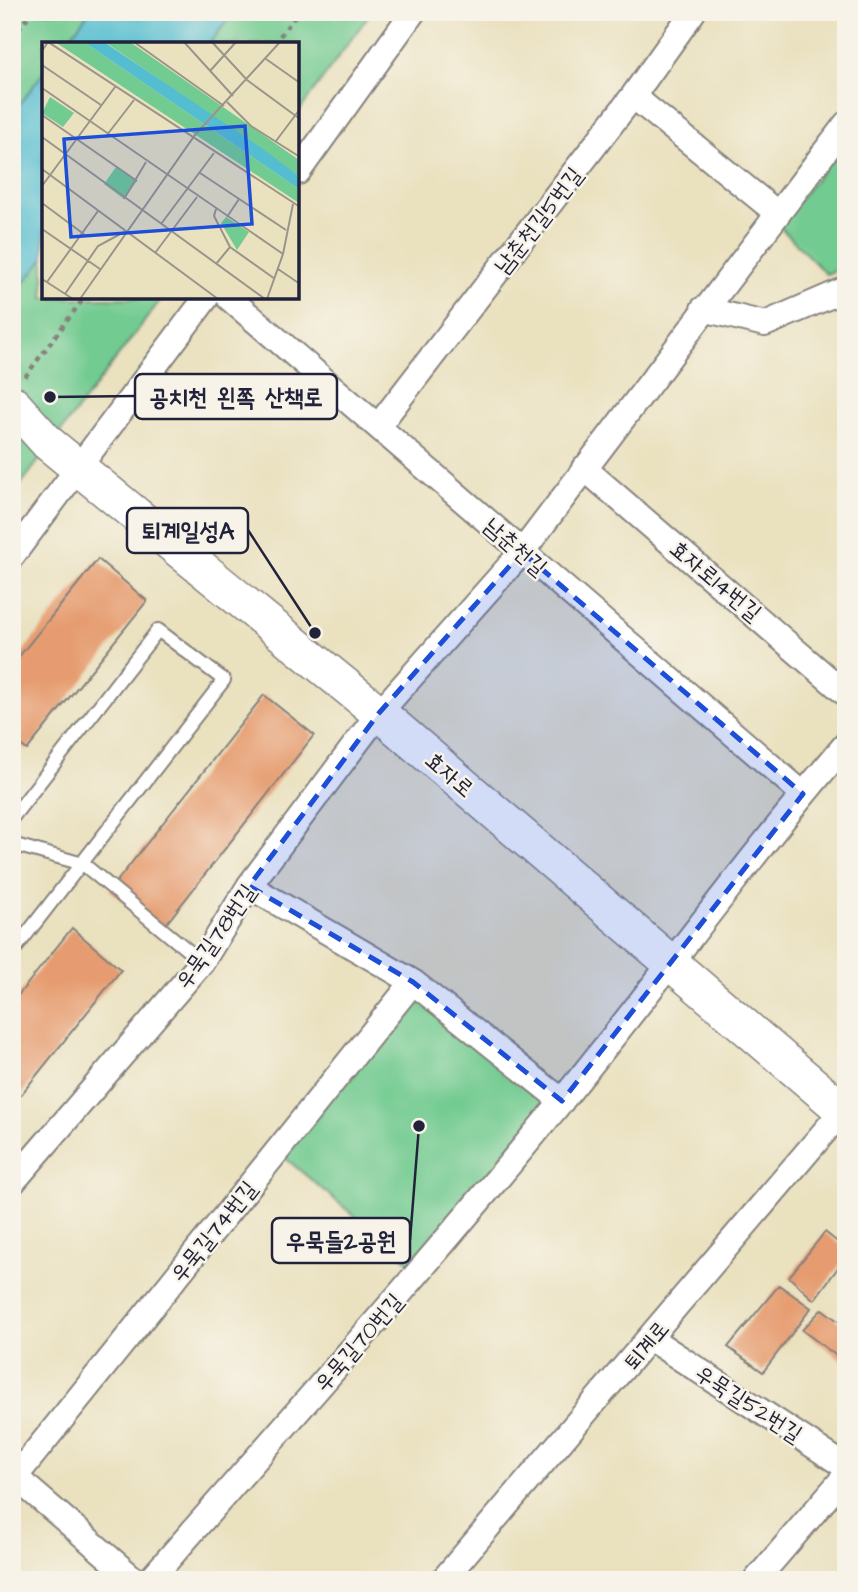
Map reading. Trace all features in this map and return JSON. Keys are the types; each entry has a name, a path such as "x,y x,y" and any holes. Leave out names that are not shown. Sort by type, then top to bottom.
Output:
{"street":[{"path":"299,171 413,12"},
{"name":"남춘천길5번길","path":"379,425 634,96 693,12"},
{"path":"634,96 777,213"},
{"path":"379,713 522,552 703,309 846,124"},
{"path":"703,309 765,324 846,289"},
{"path":"12,556 81,468 205,299"},
{"name":"남춘천길","path":"230,299 803,794"},
{"name":"효자로","path":"16,393 48,443 379,713 845,1112"},
{"name":"효자로14번길","path":"584,468 846,694"},
{"name":"우묵길78번길","path":"12,1184 202,962 249,886 379,713"},
{"path":"670,962 846,744"},
{"path":"249,886 413,982 562,1101"},
{"name":"우묵길70번길","path":"150,1580 420,1271 562,1101 670,962"},
{"name":"우묵길74번길","path":"13,1477 413,982"},
{"name":"퇴계로","path":"443,1580 845,1112"},
{"name":"우묵길52번길","path":"652,1339 846,1467"},
{"path":"756,1580 846,1475"},
{"path":"13,1477 135,1580"}],"lane":[{"path":"12,818 158,630 224,680 12,953"},
{"path":"12,844 83,864 202,962"}],"path":[{"path":"12,37 32,12"},
{"path":"276,42 298,12"},
{"path":"16,393 84,299"}],"highlighted area":[{"path":"522,552 803,794 562,1101 413,982 249,886 379,713"}],"green space":[{"path":"12,12 89,12 66,42 42,42 42,75 12,114"},
{"path":"234,12 371,12 299,112 299,42 211,42"},
{"path":"846,140 846,267 826,274 779,226"},
{"path":"42,260 42,299 161,299 12,496 12,298"},
{"path":"413,982 562,1101 420,1271 277,1151"}],"water":[{"path":"89,12 234,12 211,42 66,42"},
{"path":"42,75 42,260 12,298 12,114"}],"building":[{"path":"98,559 147,601 27,750 12,738 12,665"},
{"path":"264,695 314,735 159,933 110,890"},
{"path":"72,928 121,970 12,1106 12,1003"},
{"path":"825,1232 846,1249 846,1257 814,1300 789,1277"},
{"path":"779,1285 811,1308 763,1372 728,1347"},
{"path":"822,1309 846,1327 846,1363 802,1330"}],"place":[{"name":"공치천 왼쪽 산책로","path":"50,397"},
{"name":"퇴계일성A","path":"315,633"},
{"name":"우묵들2공원","path":"419,1126"}]}
